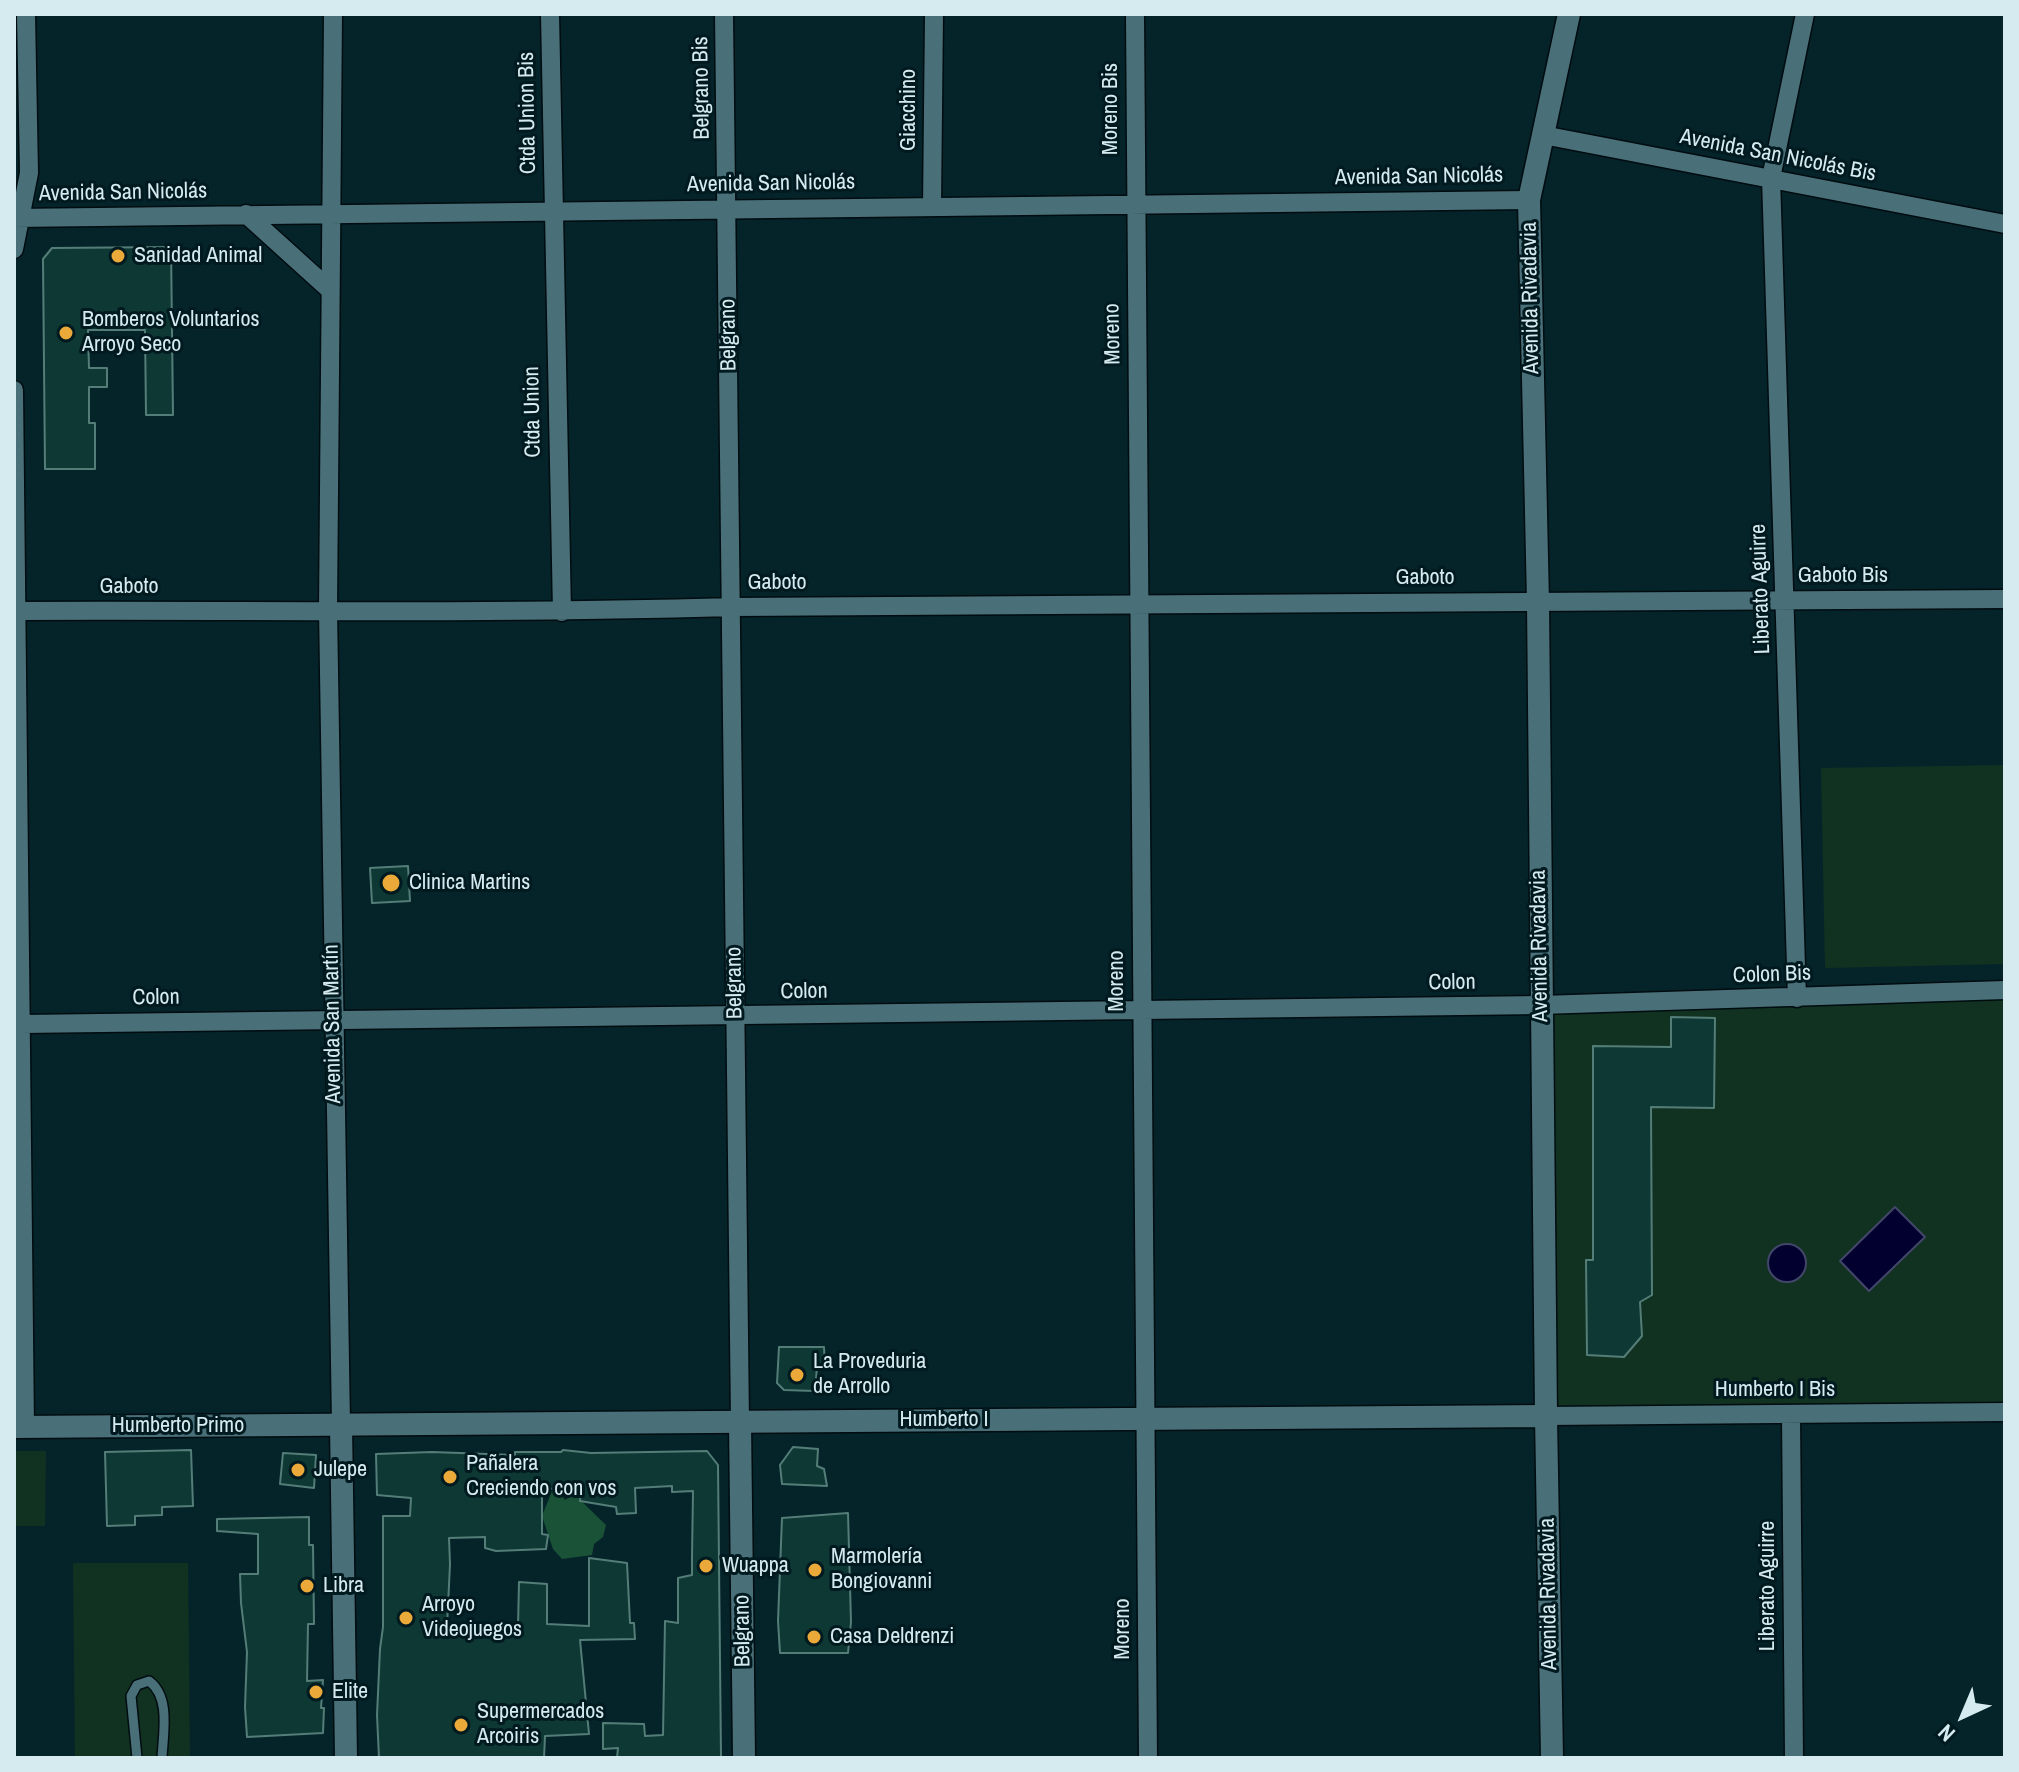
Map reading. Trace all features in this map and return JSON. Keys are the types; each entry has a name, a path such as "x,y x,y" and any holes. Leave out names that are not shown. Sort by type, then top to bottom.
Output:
{"street":[{"path":"14,249 17,218 29,173 26,14"},
{"name":"Avenida San Martín","path":"333,14 328,609 332,1021 346,1758"},
{"name":"Ctda Union Bis","path":"550,14 553,211"},
{"name":"Belgrano Bis","path":"724,14 728,209"},
{"name":"Giacchino","path":"932,207 934,14"},
{"name":"Moreno Bis","path":"1135,14 1135,205"},
{"name":"Avenida Rivadavia","path":"1552,1758 1538,602 1529,200 1569,14"},
{"name":"Liberato Aguirre","path":"1797,998 1771,178 1805,14"},
{"name":"Avenida San Nicolás Bis","path":"1543,135 2005,224"},
{"name":"Avenida San Nicolás","path":"17,218 1529,200"},
{"name":"Moreno","path":"1135,205 1141,604 1141,1012 1148,1758"},
{"name":"Belgrano","path":"728,209 744,1758"},
{"name":"Ctda Union","path":"553,211 562,612"},
{"path":"246,214 330,290"},
{"path":"14,390 21,1024 19,1427"},
{"name":"Gaboto Bis","path":"1538,602 2005,599"},
{"name":"Gaboto","path":"16,611 328,609 562,612 732,607 1538,602"},
{"name":"Colon Bis","path":"1541,1005 2005,990"},
{"name":"Colon","path":"21,1024 1541,1005"},
{"name":"Humberto I Bis","path":"1546,1416 2005,1412"},
{"name":"Liberato Aguirre","path":"1791,1414 1794,1758"},
{"name":"Humberto I","path":"341,1425 1546,1416"},
{"name":"Humberto Primo","path":"19,1427 341,1425"}],"lane":[{"path":"137,1758 131,1696 137,1685 149,1681 158,1688 164,1706 162,1758"}],"green space":[{"path":"2005,765 2005,964 1825,968 1821,768"},
{"path":"2005,990 2005,1412 1546,1416 1541,1005"},
{"path":"14,1451 46,1451 45,1526 14,1526"},
{"path":"554,1486 565,1500 574,1494 606,1525 603,1537 594,1544 592,1555 562,1559 553,1549 542,1516"},
{"path":"73,1563 188,1563 190,1758 75,1758"}],"shaded area":[{"path":"1895,1207 1925,1237 1869,1291 1840,1261"},
{"path":"1787,1244 1800,1250 1806,1263 1800,1276 1787,1282 1774,1276 1768,1263 1774,1250"}],"building":[{"path":"171,247 173,415 146,415 145,330 88,330 89,368 107,368 107,387 89,387 89,423 95,423 95,469 45,469 43,259 52,248"},
{"path":"408,866 410,901 372,903 370,868"},
{"path":"1671,1017 1715,1018 1714,1108 1651,1107 1652,1295 1640,1302 1642,1336 1624,1357 1587,1355 1586,1260 1593,1260 1593,1046 1671,1047"},
{"name":"La Proveduria de Arrollo","path":"779,1347 824,1347 825,1366 817,1367 815,1391 784,1390 777,1383"},
{"path":"793,1447 818,1449 817,1466 824,1469 827,1486 782,1484 780,1465"},
{"path":"191,1450 193,1506 162,1507 162,1515 135,1516 135,1525 107,1526 105,1452"},
{"path":"563,1450 591,1453 707,1451 718,1465 721,1758 617,1758 618,1748 603,1749 603,1723 644,1724 645,1736 663,1735 665,1621 678,1623 678,1578 692,1575 693,1491 672,1492 672,1486 635,1488 636,1513 617,1514 616,1507 580,1501 581,1488 542,1489 542,1534 548,1535 546,1549 496,1551 485,1548 485,1537 449,1538 447,1627 518,1627 519,1582 547,1584 547,1624 589,1626 589,1558 627,1563 630,1623 634,1623 635,1639 580,1640 589,1734 545,1736 544,1758 379,1758 377,1715 383,1627 383,1516 410,1516 411,1498 377,1495 376,1454 432,1452 515,1455 515,1452"},
{"name":"Julepe","path":"283,1453 316,1455 314,1488 280,1484"},
{"name":"Marmolería Bongiovanni","path":"848,1513 851,1622 848,1653 780,1653 778,1621 782,1518"},
{"path":"309,1517 309,1545 313,1545 314,1624 308,1624 307,1681 323,1680 323,1733 247,1737 247,1652 240,1574 258,1574 258,1534 217,1531 217,1519"}],"place":[{"name":"Sanidad Animal","path":"118,256"},
{"name":"Bomberos Voluntarios Arroyo Seco","path":"66,333"},
{"name":"Clinica Martins","path":"391,883"},
{"name":"La Proveduria de Arrollo","path":"797,1375"},
{"name":"Julepe","path":"298,1470"},
{"name":"Pañalera Creciendo con vos","path":"450,1477"},
{"name":"Wuappa","path":"706,1566"},
{"name":"Marmolería Bongiovanni","path":"815,1570"},
{"name":"Libra","path":"307,1586"},
{"name":"Arroyo Videojuegos","path":"406,1618"},
{"name":"Casa Deldrenzi","path":"814,1637"},
{"name":"Elite","path":"316,1692"},
{"name":"Supermercados Arcoiris","path":"461,1725"}]}
